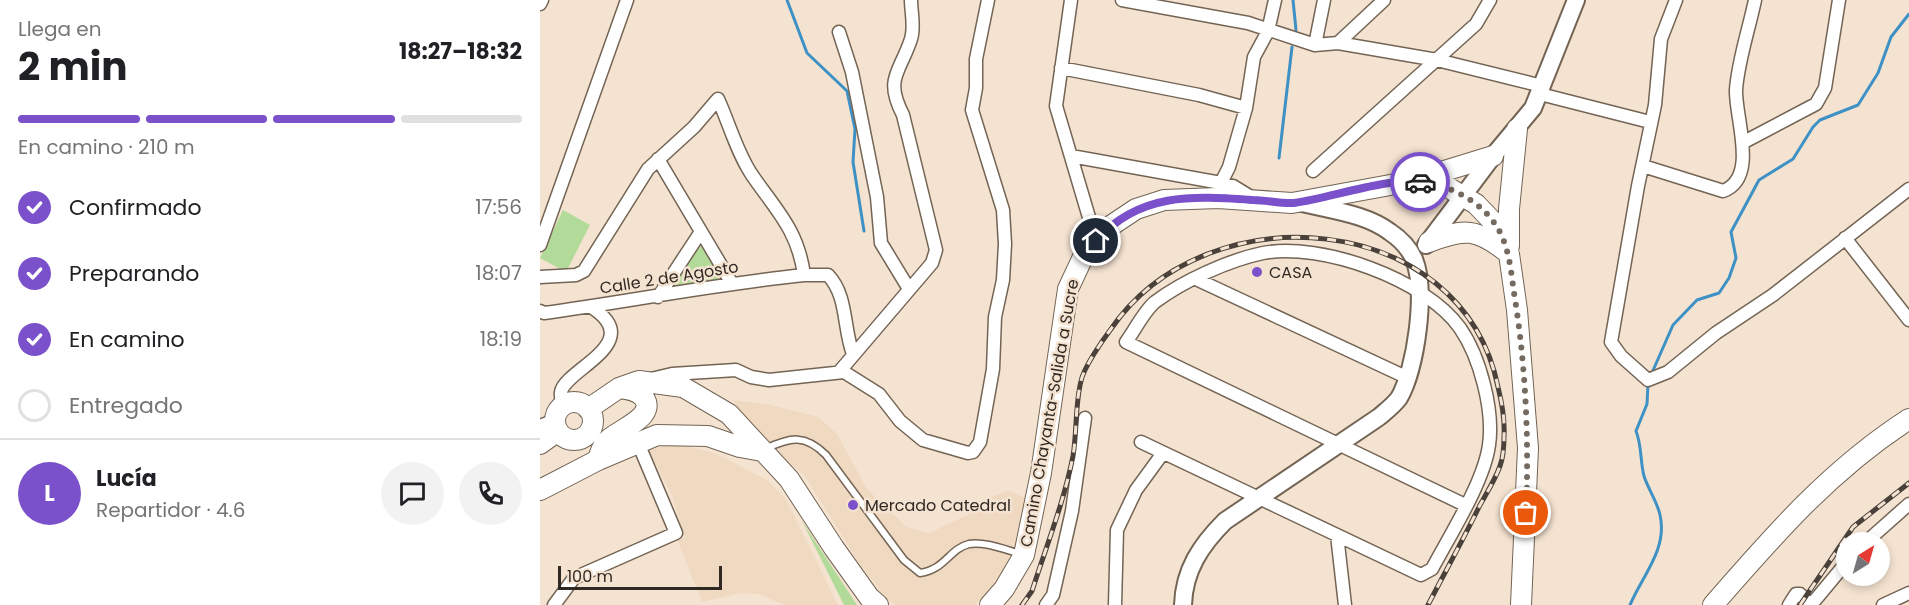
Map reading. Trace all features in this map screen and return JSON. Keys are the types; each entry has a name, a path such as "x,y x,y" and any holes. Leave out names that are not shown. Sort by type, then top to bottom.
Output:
{"main road":[{"path":"1414,260 1462,195 1516,129 1541,90 1576,0"},
{"path":"1516,129 1510,190 1509,254 1517,310 1528,448 1521,605"},
{"path":"1412,181 1493,156"},
{"name":"Camino Chayanta-Salida a Sucre","path":"990,605 1004,589 1024,555 1041,472 1068,289 1074,272 1096,241 1123,216 1164,200 1256,200 1292,203 1412,181 1449,188 1476,204 1497,226 1509,254"},
{"path":"1183,605 1184,589 1193,559 1207,539 1225,521 1379,417 1398,400 1408,378 1417,328 1419,292 1414,260 1401,241 1376,223 1298,202 1292,203"},
{"path":"1429,242 1462,230 1479,234 1509,254"},
{"path":"588,409 619,388 639,381 683,387 729,414 749,433 762,451 789,479 841,558 869,597 878,605"},
{"path":"598,460 602,447 609,439 636,422 646,409 646,402 641,395 619,388"},
{"path":"540,444 554,421 578,403 588,409 592,424 583,438 566,438 554,421"},
{"path":"1713,605 1793,514 1822,486 1909,419"},
{"path":"540,490 598,460 657,435 708,436 740,447 762,451"}],"street":[{"path":"540,245 627,0"},
{"path":"839,372 932,263 936,250 906,124 893,95 894,80 912,36 911,0"},
{"path":"639,381 672,374 736,370 751,377 769,380 839,372 855,376 879,394 900,421 923,440 968,453 973,452 980,442 993,369 995,317 1003,280 1005,244 1003,210 972,110 976,88 976,59 988,0"},
{"path":"1071,0 1056,106 1096,241"},
{"path":"1122,0 1248,23 1315,45 1338,43 1437,60 1650,122"},
{"path":"1221,183 1230,168 1246,108 1254,57 1268,31 1275,0"},
{"path":"1315,45 1324,0"},
{"path":"1338,43 1384,0"},
{"path":"1313,171 1476,24 1490,0"},
{"path":"1676,0 1661,39 1655,105 1650,122 1611,342 1621,356 1648,380 1668,372 1716,333 1773,295 1909,189"},
{"path":"1643,166 1723,191 1731,188 1738,179 1744,142 1736,90 1755,0"},
{"path":"1744,142 1816,104 1825,88 1839,0"},
{"path":"839,32 852,72 877,197 881,243 909,289"},
{"path":"1061,68 1199,95 1246,108"},
{"path":"540,277 576,275 584,271 648,169 694,127 718,99 752,174 771,197 797,242 804,275"},
{"path":"1071,156 1221,183 1233,186 1256,200"},
{"path":"658,159 730,282"},
{"path":"658,297 700,233"},
{"path":"1845,238 1909,320"},
{"path":"1141,442 1421,575 1432,569 1465,505 1480,475 1489,445 1487,405 1477,360 1459,328 1440,308 1419,292 1373,269 1317,253 1264,253 1219,266 1154,303 1126,342 1465,505"},
{"name":"Calle 2 de Agosto","path":"540,311 544,313 658,297 730,282 828,275 836,283 842,296 848,340 853,354"},
{"path":"1196,279 1408,378"},
{"path":"554,421 564,386 599,356 609,335 608,322 602,314 591,307"},
{"path":"1046,605 1053,595 1072,511 1084,417"},
{"path":"554,605 574,578 676,532 638,443"},
{"path":"1115,605 1118,530 1136,490 1163,453"},
{"path":"1877,532 1909,504"},
{"path":"1336,535 1345,605"},
{"path":"1789,605 1796,594 1800,594 1810,605 1836,574"},
{"path":"1883,605 1909,593"}],"lane":[{"path":"762,451 783,441 799,439 814,443 826,455 904,560 920,573 934,571 960,547 971,544 1024,555"}],"shaded area":[{"name":"Mercado Catedral","path":"733,400 767,404 818,417 837,434 867,489 907,527 929,533 972,513 989,498 1008,490 1030,500 1014,560 996,588 974,605 896,605 888,600 861,566 804,475 779,454 748,422"},
{"path":"663,446 686,446 717,454 767,480 786,499 838,605 784,605 759,594 741,593 702,602 677,539 685,538 671,493 648,450"}],"green space":[{"path":"563,210 590,225 566,272 540,258"},
{"path":"697,246 704,248 720,276 718,281 668,286"},
{"path":"802,521 857,605 844,605"}],"waterway":[{"path":"787,0 807,53 847,91 855,129 853,162 864,231"},
{"path":"1293,0 1296,30"},
{"path":"1651,375 1673,325 1697,300 1719,293 1729,278 1736,258 1731,232 1759,180 1793,159 1820,120 1858,105 1878,73 1891,37 1909,14"},
{"path":"1279,158 1292,47"},
{"path":"1630,605 1657,551 1662,527 1659,510 1644,476 1636,431 1647,404 1648,384"}],"railway":[{"path":"1022,605 1032,591 1065,490 1073,456 1079,390 1083,375 1094,354 1111,329 1153,284 1206,254 1266,239 1327,239 1385,254 1436,283 1475,328 1498,387 1504,423 1504,448 1493,482 1428,605"},
{"path":"1800,605 1853,527 1909,483"}],"way so far":[{"path":"1420,182 1449,188 1476,204 1497,226 1509,254 1517,310 1528,448 1526,513"}],"place":[{"name":"CASA","path":"1257,272"},
{"name":"Mercado Catedral","path":"853,505"}],"route":[{"path":"1096,241 1123,216 1164,200 1218,198 1292,203 1412,181 1420,182"}]}
